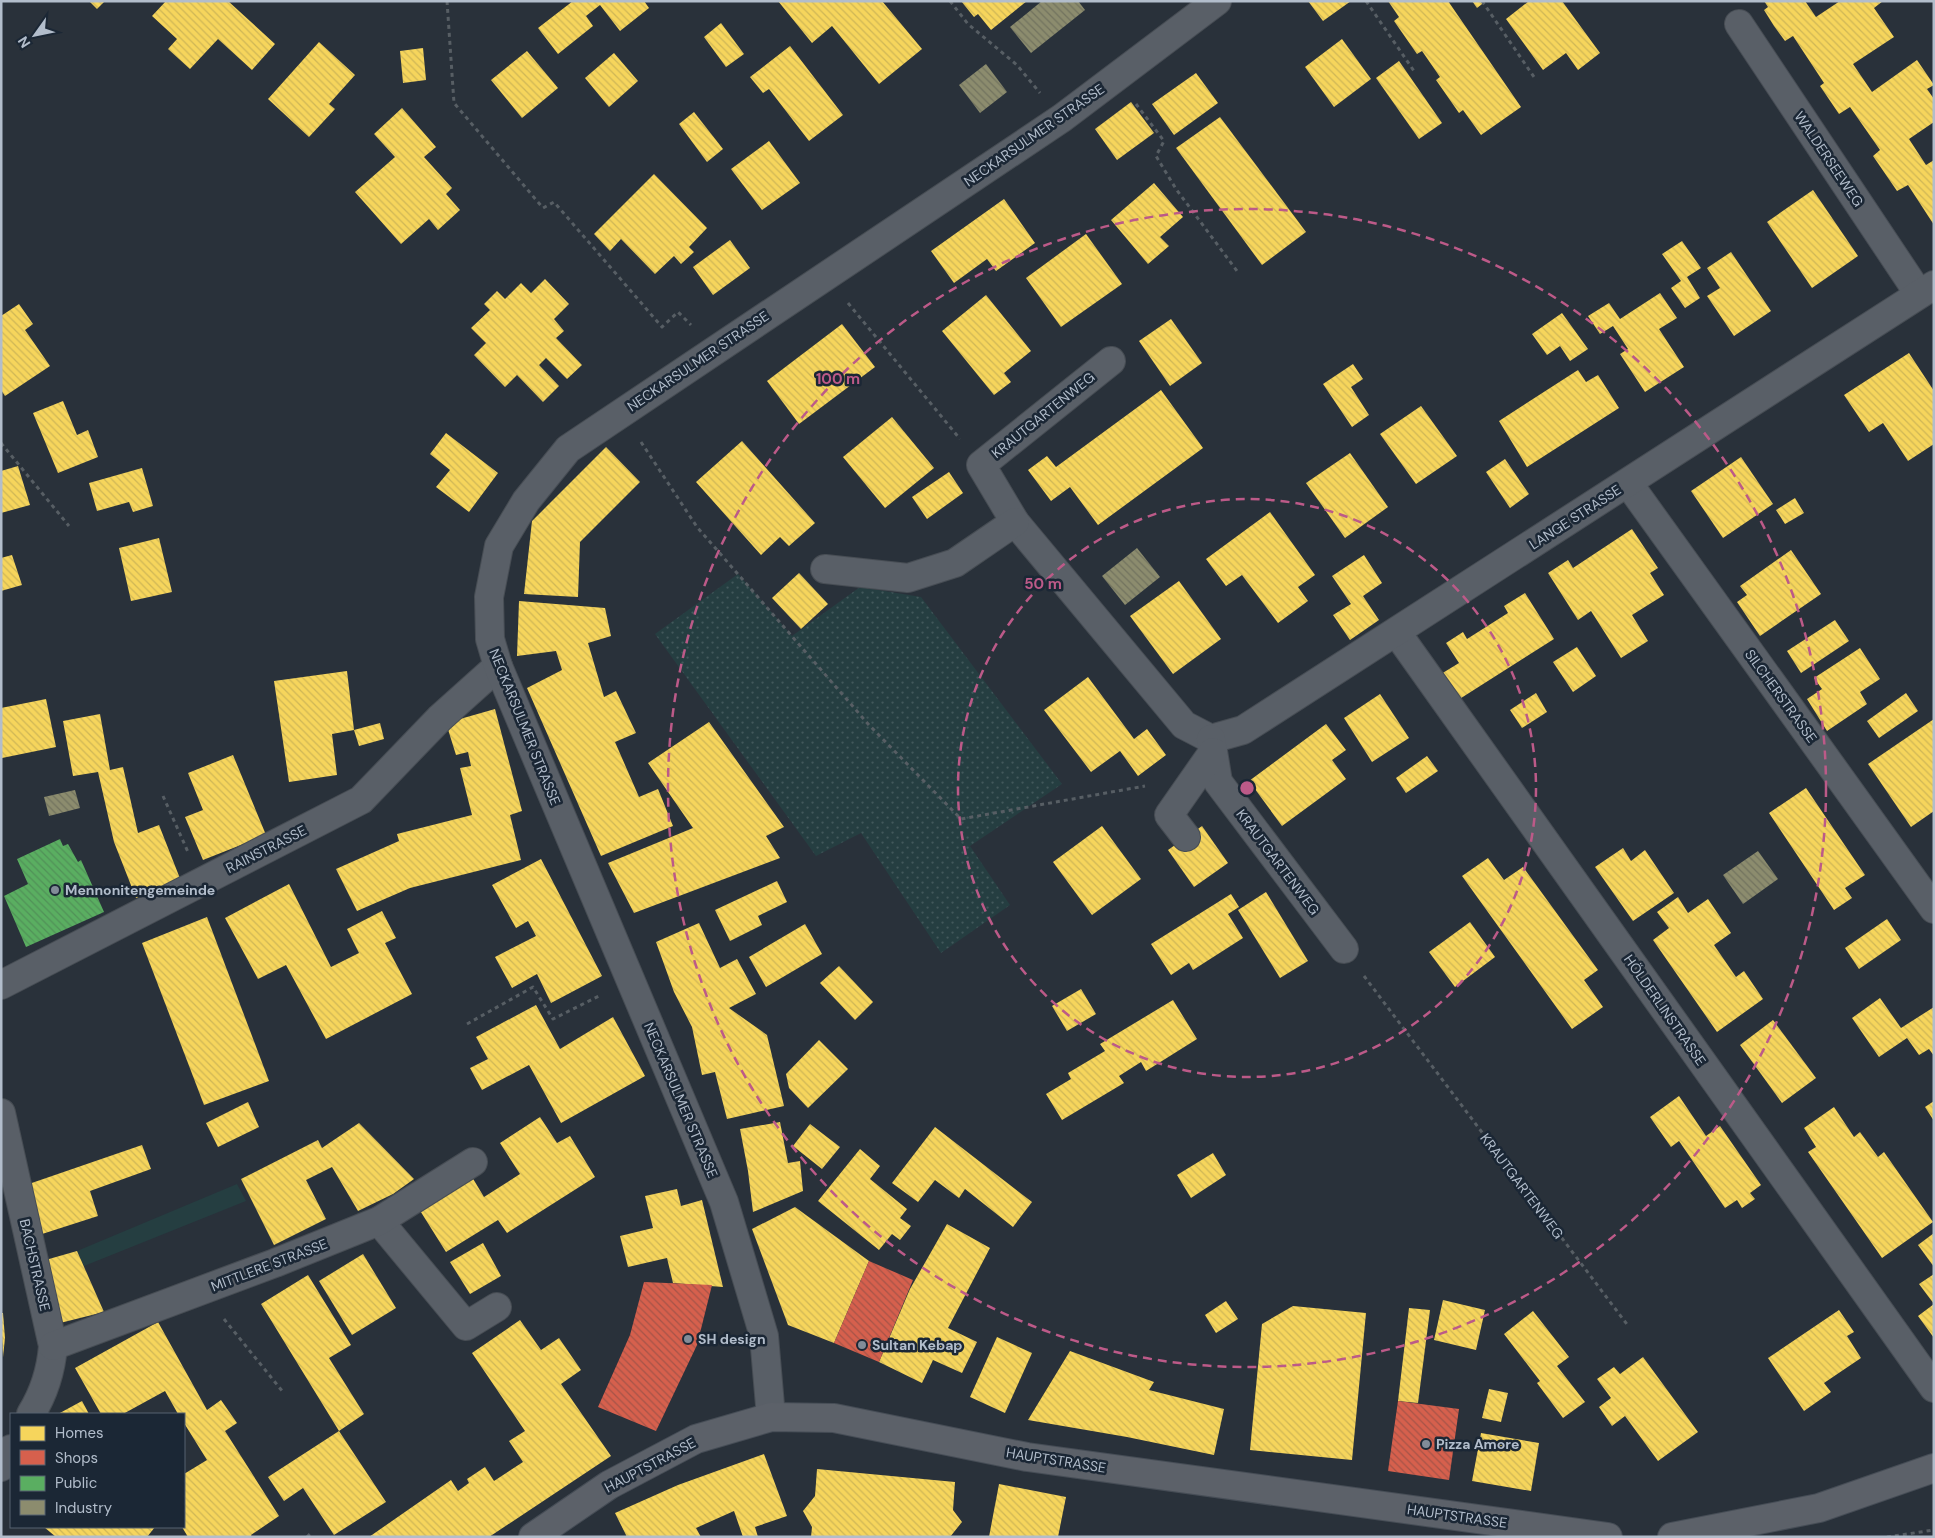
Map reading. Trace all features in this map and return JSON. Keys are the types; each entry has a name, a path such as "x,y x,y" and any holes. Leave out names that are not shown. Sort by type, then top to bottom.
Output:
{"main road":[{"name":"HAUPTSTRASSE","path":"533,1537 610,1484 696,1439 771,1417 834,1418 1027,1457 1608,1537"},
{"path":"1672,1537 1818,1508 1934,1468"}],"street":[{"name":"NECKARSULMER STRASSE","path":"771,1417 764,1336 724,1202 498,666 490,639 489,597 499,546 526,501 568,448 1062,118 1217,1"},
{"name":"WALDERSEEWEG","path":"1739,24 1926,289"},
{"name":"LANGE STRASSE","path":"1212,746 1244,730 1397,633 1926,289"},
{"name":"KRAUTGARTENWEG","path":"1111,361 981,465 1015,522 1184,725 1212,746 1218,782 1344,949"},
{"name":"SILCHERSTRASSE","path":"1628,483 1934,909"},
{"path":"825,569 908,578 955,563 1015,522"},
{"name":"HÖLDERLINSTRASSE","path":"1397,633 1934,1388"},
{"name":"RAINSTRASSE","path":"1,985 362,800 440,718 498,666"},
{"path":"1186,837 1169,816 1212,746"},
{"name":"BACHSTRASSE","path":"1,1113 53,1346 51,1365 42,1396 32,1413"},
{"name":"MITTLERE STRASSE","path":"53,1346 201,1291 379,1221 474,1162"},
{"path":"379,1221 466,1326 497,1307"},
{"path":"1,1468 10,1452"}],"path":[{"path":"447,1 454,103 542,208 554,202 662,327 678,312 716,349"},
{"path":"950,1 968,24 1017,65 1062,118"},
{"path":"1366,1 1414,71"},
{"path":"1482,1 1534,77"},
{"path":"1115,78 1164,141 1156,156 1176,189 1237,271"},
{"path":"827,276 981,465"},
{"path":"638,438 697,527 869,725 961,819 1080,796 1144,788 1151,782"},
{"path":"1,443 69,526"},
{"path":"163,796 201,882"},
{"name":"KRAUTGARTENWEG","path":"1344,949 1629,1327"},
{"path":"467,1024 533,987 553,1019 630,980"},
{"path":"201,1291 283,1392"},
{"path":"1887,1537 1934,1530"},
{"path":"307,1537 311,1534"}],"green space":[{"path":"738,574 792,636 860,587 921,597 1062,784 970,846 1010,905 941,953 861,833 816,856 655,634"},
{"path":"237,1184 246,1201 84,1266 77,1251"}],"building: Homes":[{"path":"89,1 105,1 97,9"},
{"path":"166,1 228,1 275,44 252,70 218,39 190,69 168,49 177,39 152,16"},
{"path":"573,1 644,1 649,8 620,31 600,5 586,16 593,26 558,54 538,28"},
{"path":"778,1 882,1 922,49 879,84 832,26 812,43"},
{"path":"961,1 1027,1 991,30 978,14 974,17"},
{"path":"1308,1 1351,1 1323,21"},
{"path":"1388,1 1448,1 1521,107 1481,135 1463,110 1459,113 1436,80 1440,77 1422,51 1417,54 1394,21 1399,17"},
{"path":"1472,1 1486,1 1477,8"},
{"path":"1529,1 1562,1 1600,53 1578,70 1566,53 1543,70 1506,19"},
{"path":"1764,1 1805,1 1816,17 1840,1 1883,1 1874,8 1894,37 1853,64 1872,92 1917,60 1934,85 1927,89 1934,99 1934,122 1909,139 1926,165 1934,160 1934,225 1908,185 1897,191 1873,156 1880,150 1850,107 1839,114 1820,86 1824,83 1793,36 1785,41 1774,26 1764,10 1768,7"},
{"path":"721,23 744,54 726,67 704,37"},
{"path":"1342,39 1371,79 1334,107 1305,67"},
{"path":"319,42 355,75 329,104 335,109 309,137 268,99"},
{"path":"790,46 843,115 809,141 769,89 763,93 750,77"},
{"path":"423,48 426,80 403,83 400,51"},
{"path":"527,51 558,88 522,118 491,80"},
{"path":"614,53 638,81 609,107 585,78"},
{"path":"1399,61 1442,123 1419,139 1376,78"},
{"path":"1196,73 1218,103 1174,135 1152,104"},
{"path":"1131,102 1154,133 1117,160 1095,129"},
{"path":"402,108 436,147 424,157 452,188 446,194 460,210 438,230 429,219 401,244 355,192 395,157 374,134"},
{"path":"694,112 723,149 707,162 679,124"},
{"path":"1220,117 1306,232 1262,265 1176,148"},
{"path":"769,141 800,183 762,210 731,169"},
{"path":"654,174 707,228 689,247 694,252 681,264 674,256 655,274 621,239 610,251 594,234"},
{"path":"1154,183 1183,217 1160,237 1169,246 1148,264 1111,220"},
{"path":"1813,190 1858,256 1812,288 1767,222"},
{"path":"1004,199 1035,243 996,271 987,259 954,283 931,251"},
{"path":"1086,234 1122,284 1061,327 1026,278"},
{"path":"730,240 750,268 713,295 693,267"},
{"path":"1682,241 1701,268 1687,277 1700,298 1685,308 1671,288 1681,281 1662,254"},
{"path":"1731,252 1771,311 1734,336 1707,296 1720,288 1707,268"},
{"path":"545,279 569,304 554,319 564,331 556,338 582,365 567,379 546,358 539,365 559,386 543,402 517,375 505,387 474,355 486,343 471,328 490,310 484,304 497,291 505,299 521,283 531,293"},
{"path":"1660,293 1677,318 1659,329 1684,367 1645,392 1620,354 1628,349 1613,326 1600,334 1588,316 1609,303 1620,319"},
{"path":"986,295 1031,351 1004,373 1011,382 994,395 942,331"},
{"path":"19,304 33,324 25,330 50,366 5,396 1,390 1,316"},
{"path":"1562,313 1588,349 1570,361 1560,346 1547,355 1532,334"},
{"path":"1171,319 1202,363 1170,386 1139,341"},
{"path":"842,324 875,367 799,424 767,381"},
{"path":"1909,353 1934,391 1934,444 1908,461 1883,423 1869,432 1844,395"},
{"path":"1353,364 1363,379 1351,387 1369,415 1352,427 1323,384"},
{"path":"1578,370 1586,382 1598,375 1619,408 1527,467 1499,421"},
{"path":"1161,390 1203,448 1098,525 1070,487 1051,501 1028,470 1047,456 1056,467"},
{"path":"63,401 77,435 88,430 98,457 58,473 33,413"},
{"path":"1421,406 1457,456 1416,484 1380,434"},
{"path":"892,417 934,468 885,508 843,457"},
{"path":"446,433 498,473 469,512 436,487 450,470 430,454"},
{"path":"742,441 815,523 789,546 780,537 761,555 696,482"},
{"path":"606,447 640,482 580,542 578,597 524,594 532,521"},
{"path":"1350,453 1388,507 1345,538 1306,483"},
{"path":"1741,457 1773,504 1723,538 1691,491"},
{"path":"1505,459 1529,494 1510,508 1486,472"},
{"path":"18,466 30,505 1,513 1,471"},
{"path":"142,468 153,506 133,512 129,502 97,511 89,483"},
{"path":"949,472 963,493 927,519 912,497"},
{"path":"1795,498 1804,513 1785,524 1776,510"},
{"path":"1270,512 1315,575 1298,587 1308,601 1278,623 1242,575 1226,586 1206,559"},
{"path":"1632,529 1658,568 1650,573 1664,595 1632,615 1648,641 1621,658 1591,611 1578,620 1548,573 1568,560 1573,568"},
{"path":"159,538 172,592 131,601 119,548"},
{"path":"1791,550 1821,594 1760,636 1737,602 1747,595 1740,586"},
{"path":"12,555 22,585 1,591 1,558"},
{"path":"1364,555 1382,583 1363,596 1379,620 1350,640 1333,615 1351,604 1332,576"},
{"path":"799,573 828,604 801,629 772,598"},
{"path":"1179,581 1221,639 1173,674 1130,616"},
{"path":"1525,593 1554,639 1458,700 1441,674 1459,663 1446,643 1463,632 1467,639 1508,613 1504,606"},
{"path":"519,601 605,608 611,636 588,643 604,697 616,691 636,733 615,742 639,797 658,789 673,826 601,856 527,688 562,670 556,651 517,656"},
{"path":"1835,620 1849,641 1801,673 1787,651"},
{"path":"1577,647 1596,676 1573,692 1553,662"},
{"path":"1860,648 1880,679 1860,692 1867,704 1827,731 1807,699 1822,689 1814,678"},
{"path":"347,671 354,730 332,734 337,775 289,782 274,681"},
{"path":"1088,677 1134,739 1147,729 1166,755 1138,776 1120,751 1091,772 1044,710"},
{"path":"1536,693 1547,712 1522,728 1510,710"},
{"path":"1906,693 1918,711 1879,738 1867,721"},
{"path":"1380,694 1409,738 1372,762 1344,718"},
{"path":"46,699 56,747 2,758 1,708"},
{"path":"495,709 522,811 510,815 521,860 410,888 357,911 336,869 399,841 397,834 472,815 460,768 471,766 468,752 456,755 446,723"},
{"path":"100,714 110,770 123,767 138,833 159,825 181,881 136,898 114,842 98,772 73,776 63,721"},
{"path":"1934,719 1934,811 1911,827 1868,764"},
{"path":"709,722 784,827 766,836 780,858 634,913 608,863 693,828 648,763"},
{"path":"380,723 384,739 359,746 354,730"},
{"path":"1326,724 1346,750 1332,760 1346,779 1282,826 1249,781"},
{"path":"233,755 266,835 203,860 185,817 203,810 188,773"},
{"path":"1427,756 1438,771 1406,793 1396,778"},
{"path":"1806,788 1865,875 1845,888 1852,898 1834,910 1769,813"},
{"path":"1102,826 1141,879 1092,915 1053,862"},
{"path":"1202,826 1228,863 1194,887 1168,850"},
{"path":"1623,848 1631,861 1645,850 1674,893 1633,921 1595,867"},
{"path":"1488,858 1504,880 1523,867 1598,970 1584,980 1603,1007 1572,1029 1462,876"},
{"path":"541,859 602,976 551,1003 537,974 512,988 495,957 536,936 528,921 516,928 492,885"},
{"path":"777,881 787,902 758,916 762,925 730,941 715,910"},
{"path":"289,884 331,967 359,953 347,929 382,911 396,938 385,943 412,994 326,1039 286,965 258,979 225,918"},
{"path":"1266,892 1308,961 1280,978 1238,910"},
{"path":"1231,894 1239,907 1228,914 1243,938 1193,970 1189,963 1171,975 1151,944"},
{"path":"1678,897 1688,913 1708,899 1731,933 1714,945 1736,977 1744,971 1763,999 1717,1032 1653,940 1669,928 1657,912"},
{"path":"207,917 269,1081 204,1105 142,943"},
{"path":"1887,919 1901,940 1859,969 1845,948"},
{"path":"1470,922 1495,957 1455,987 1429,952"},
{"path":"699,923 720,968 737,959 756,994 729,1008 767,1035 784,1106 727,1119 715,1072 702,1075 692,1027 674,992 656,942"},
{"path":"805,924 822,954 766,987 749,957"},
{"path":"839,966 873,1002 855,1020 820,983"},
{"path":"1081,989 1096,1014 1067,1031 1052,1006"},
{"path":"1880,998 1901,1028 1934,1007 1934,1056 1929,1049 1919,1055 1907,1038 1879,1057 1852,1018"},
{"path":"1173,1000 1197,1039 1146,1071 1141,1062 1119,1076 1124,1083 1062,1120 1046,1094 1071,1079 1068,1073 1105,1051 1100,1044"},
{"path":"536,1005 560,1049 613,1017 645,1076 561,1123 529,1065 482,1090 470,1068 488,1059 476,1037"},
{"path":"1773,1020 1816,1078 1782,1103 1740,1045"},
{"path":"819,1040 848,1069 808,1108 789,1088 786,1074"},
{"path":"1679,1096 1706,1136 1720,1126 1761,1185 1750,1193 1755,1199 1742,1208 1737,1200 1725,1208 1679,1141 1671,1147 1650,1117"},
{"path":"1934,1101 1934,1121 1925,1107"},
{"path":"248,1102 259,1127 218,1147 206,1123"},
{"path":"1834,1107 1854,1137 1860,1132 1878,1157 1884,1152 1933,1222 1882,1258 1808,1152 1816,1147 1804,1128"},
{"path":"540,1117 557,1143 570,1136 595,1177 507,1233 498,1220 446,1252 419,1209 472,1177 484,1197 520,1174 500,1143"},
{"path":"780,1122 788,1163 800,1161 803,1191 753,1212 740,1129"},
{"path":"359,1123 414,1179 393,1194 358,1211 332,1167 306,1180 326,1219 274,1245 241,1179 318,1140 322,1148"},
{"path":"810,1124 840,1147 822,1169 793,1146"},
{"path":"935,1127 1032,1202 1013,1227 965,1189 959,1198 935,1180 918,1202 892,1183"},
{"path":"142,1145 151,1169 90,1191 98,1216 39,1235 23,1186"},
{"path":"860,1149 880,1166 870,1179 907,1209 900,1218 911,1226 900,1240 892,1234 879,1250 818,1201"},
{"path":"1213,1153 1226,1175 1191,1198 1177,1175"},
{"path":"677,1189 681,1206 702,1200 723,1287 673,1283 667,1258 628,1267 620,1236 653,1228 645,1196"},
{"path":"795,1207 869,1261 834,1343 788,1325 752,1229"},
{"path":"947,1224 990,1248 948,1328 977,1342 962,1373 933,1360 922,1383 879,1362 910,1289"},
{"path":"1934,1233 1934,1267 1918,1245"},
{"path":"483,1243 501,1276 470,1294 450,1262"},
{"path":"77,1251 104,1312 56,1324 42,1261"},
{"path":"363,1254 396,1308 352,1335 319,1281"},
{"path":"1934,1274 1934,1304 1919,1284"},
{"path":"308,1275 351,1345 329,1358 364,1414 339,1431 261,1304"},
{"path":"1443,1300 1485,1310 1476,1350 1434,1340"},
{"path":"1226,1301 1238,1319 1216,1333 1205,1315"},
{"path":"1934,1304 1934,1338 1918,1316"},
{"path":"1293,1306 1366,1313 1352,1460 1250,1450 1262,1324"},
{"path":"1409,1308 1430,1310 1418,1403 1398,1401"},
{"path":"1839,1310 1854,1332 1847,1336 1861,1358 1824,1383 1831,1392 1804,1411 1768,1358"},
{"path":"1533,1311 1569,1357 1557,1366 1585,1402 1563,1418 1537,1383 1540,1381 1504,1334"},
{"path":"1,1313 3,1313 5,1338 3,1357"},
{"path":"520,1320 541,1350 559,1338 581,1370 561,1384 611,1456 489,1537 369,1537 451,1480 458,1491 469,1483 467,1479 485,1467 494,1481 523,1462 509,1441 525,1431 472,1353"},
{"path":"158,1322 207,1410 221,1400 237,1423 225,1431 279,1516 251,1535 252,1537 188,1537 183,1528 185,1528 185,1473 207,1460 185,1425 185,1413 177,1413 165,1391 125,1413 100,1413 75,1368"},
{"path":"997,1337 1032,1353 1005,1413 970,1397"},
{"path":"1070,1351 1154,1382 1149,1390 1224,1409 1214,1455 1127,1437 1028,1420"},
{"path":"1643,1357 1698,1432 1658,1461 1625,1416 1612,1426 1599,1407 1611,1398 1597,1379 1614,1367 1620,1374"},
{"path":"1489,1389 1508,1393 1501,1422 1482,1418"},
{"path":"82,1401 88,1413 60,1413"},
{"path":"339,1431 386,1502 334,1535 303,1488 284,1501 268,1477"},
{"path":"1481,1433 1539,1443 1531,1491 1472,1481"},
{"path":"764,1454 787,1516 755,1527 758,1537 743,1537 734,1511 696,1528 701,1537 627,1537 615,1513 678,1485"},
{"path":"817,1469 955,1482 953,1510 962,1522 950,1537 811,1537 812,1527 803,1511 815,1496"},
{"path":"999,1484 1066,1497 1058,1537 989,1537"},
{"path":"45,1528 154,1528 147,1537 56,1537"}],"building: Shops":[{"path":"869,1261 913,1280 879,1362 834,1343"},
{"path":"644,1282 712,1285 697,1345 656,1431 598,1407 630,1335"},
{"path":"1398,1401 1459,1409 1449,1480 1388,1471"}],"building: Public":[{"name":"Mennonitengemeinde","path":"60,839 63,846 68,844 78,862 81,860 104,912 26,947 4,896 28,884 17,859"}],"building: Industry":[{"path":"1042,1 1078,1 1085,10 1031,53 1010,27"},
{"path":"986,64 1007,92 980,113 959,85"},
{"path":"1137,548 1160,577 1125,605 1102,576"},
{"path":"75,790 80,808 49,816 44,797"},
{"path":"1758,851 1778,879 1743,904 1723,875"}],"place":[{"name":"Mennonitengemeinde","path":"55,890"},
{"name":"SH design","path":"688,1339"},
{"name":"Sultan Kebap","path":"862,1345"},
{"name":"Pizza Amore","path":"1426,1444"}]}
